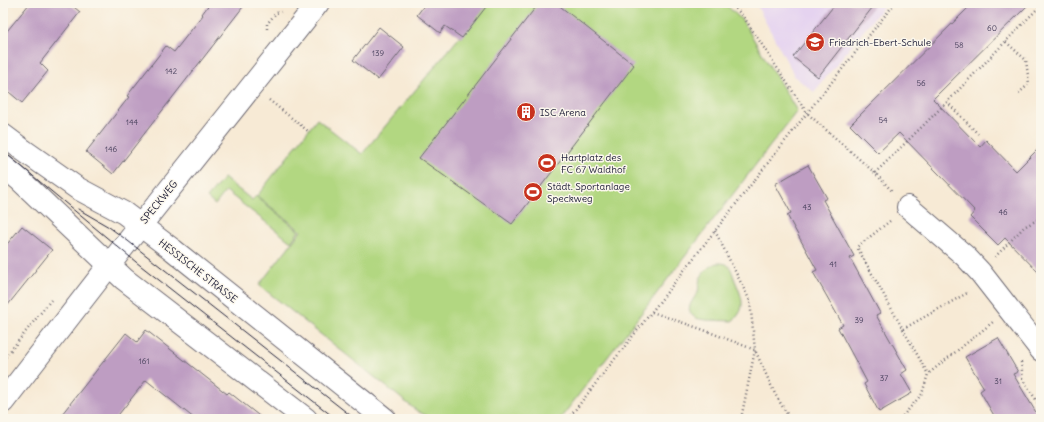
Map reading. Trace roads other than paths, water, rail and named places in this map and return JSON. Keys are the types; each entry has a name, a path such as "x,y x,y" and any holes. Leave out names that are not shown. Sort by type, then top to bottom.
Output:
{"street":[{"name":"SPECKWEG","path":"3,402 109,264 318,3"},
{"name":"HESSISCHE STRASSE","path":"3,135 76,188 124,213 385,419"},
{"path":"3,166 20,180 124,279 306,419"},
{"path":"908,207 965,256 1040,349"}],"tram line":[{"path":"3,151 136,262 336,419"},
{"path":"78,209 109,227 128,241 355,419"}],"place":[{"name":"Friedrich-Ebert-Schule","path":"815,42"},
{"name":"ISC Arena","path":"526,112"},
{"name":"Hartplatz des FC 67 Waldhof","path":"547,163"},
{"name":"Städt. Sportanlage Speckweg","path":"533,192"}]}
